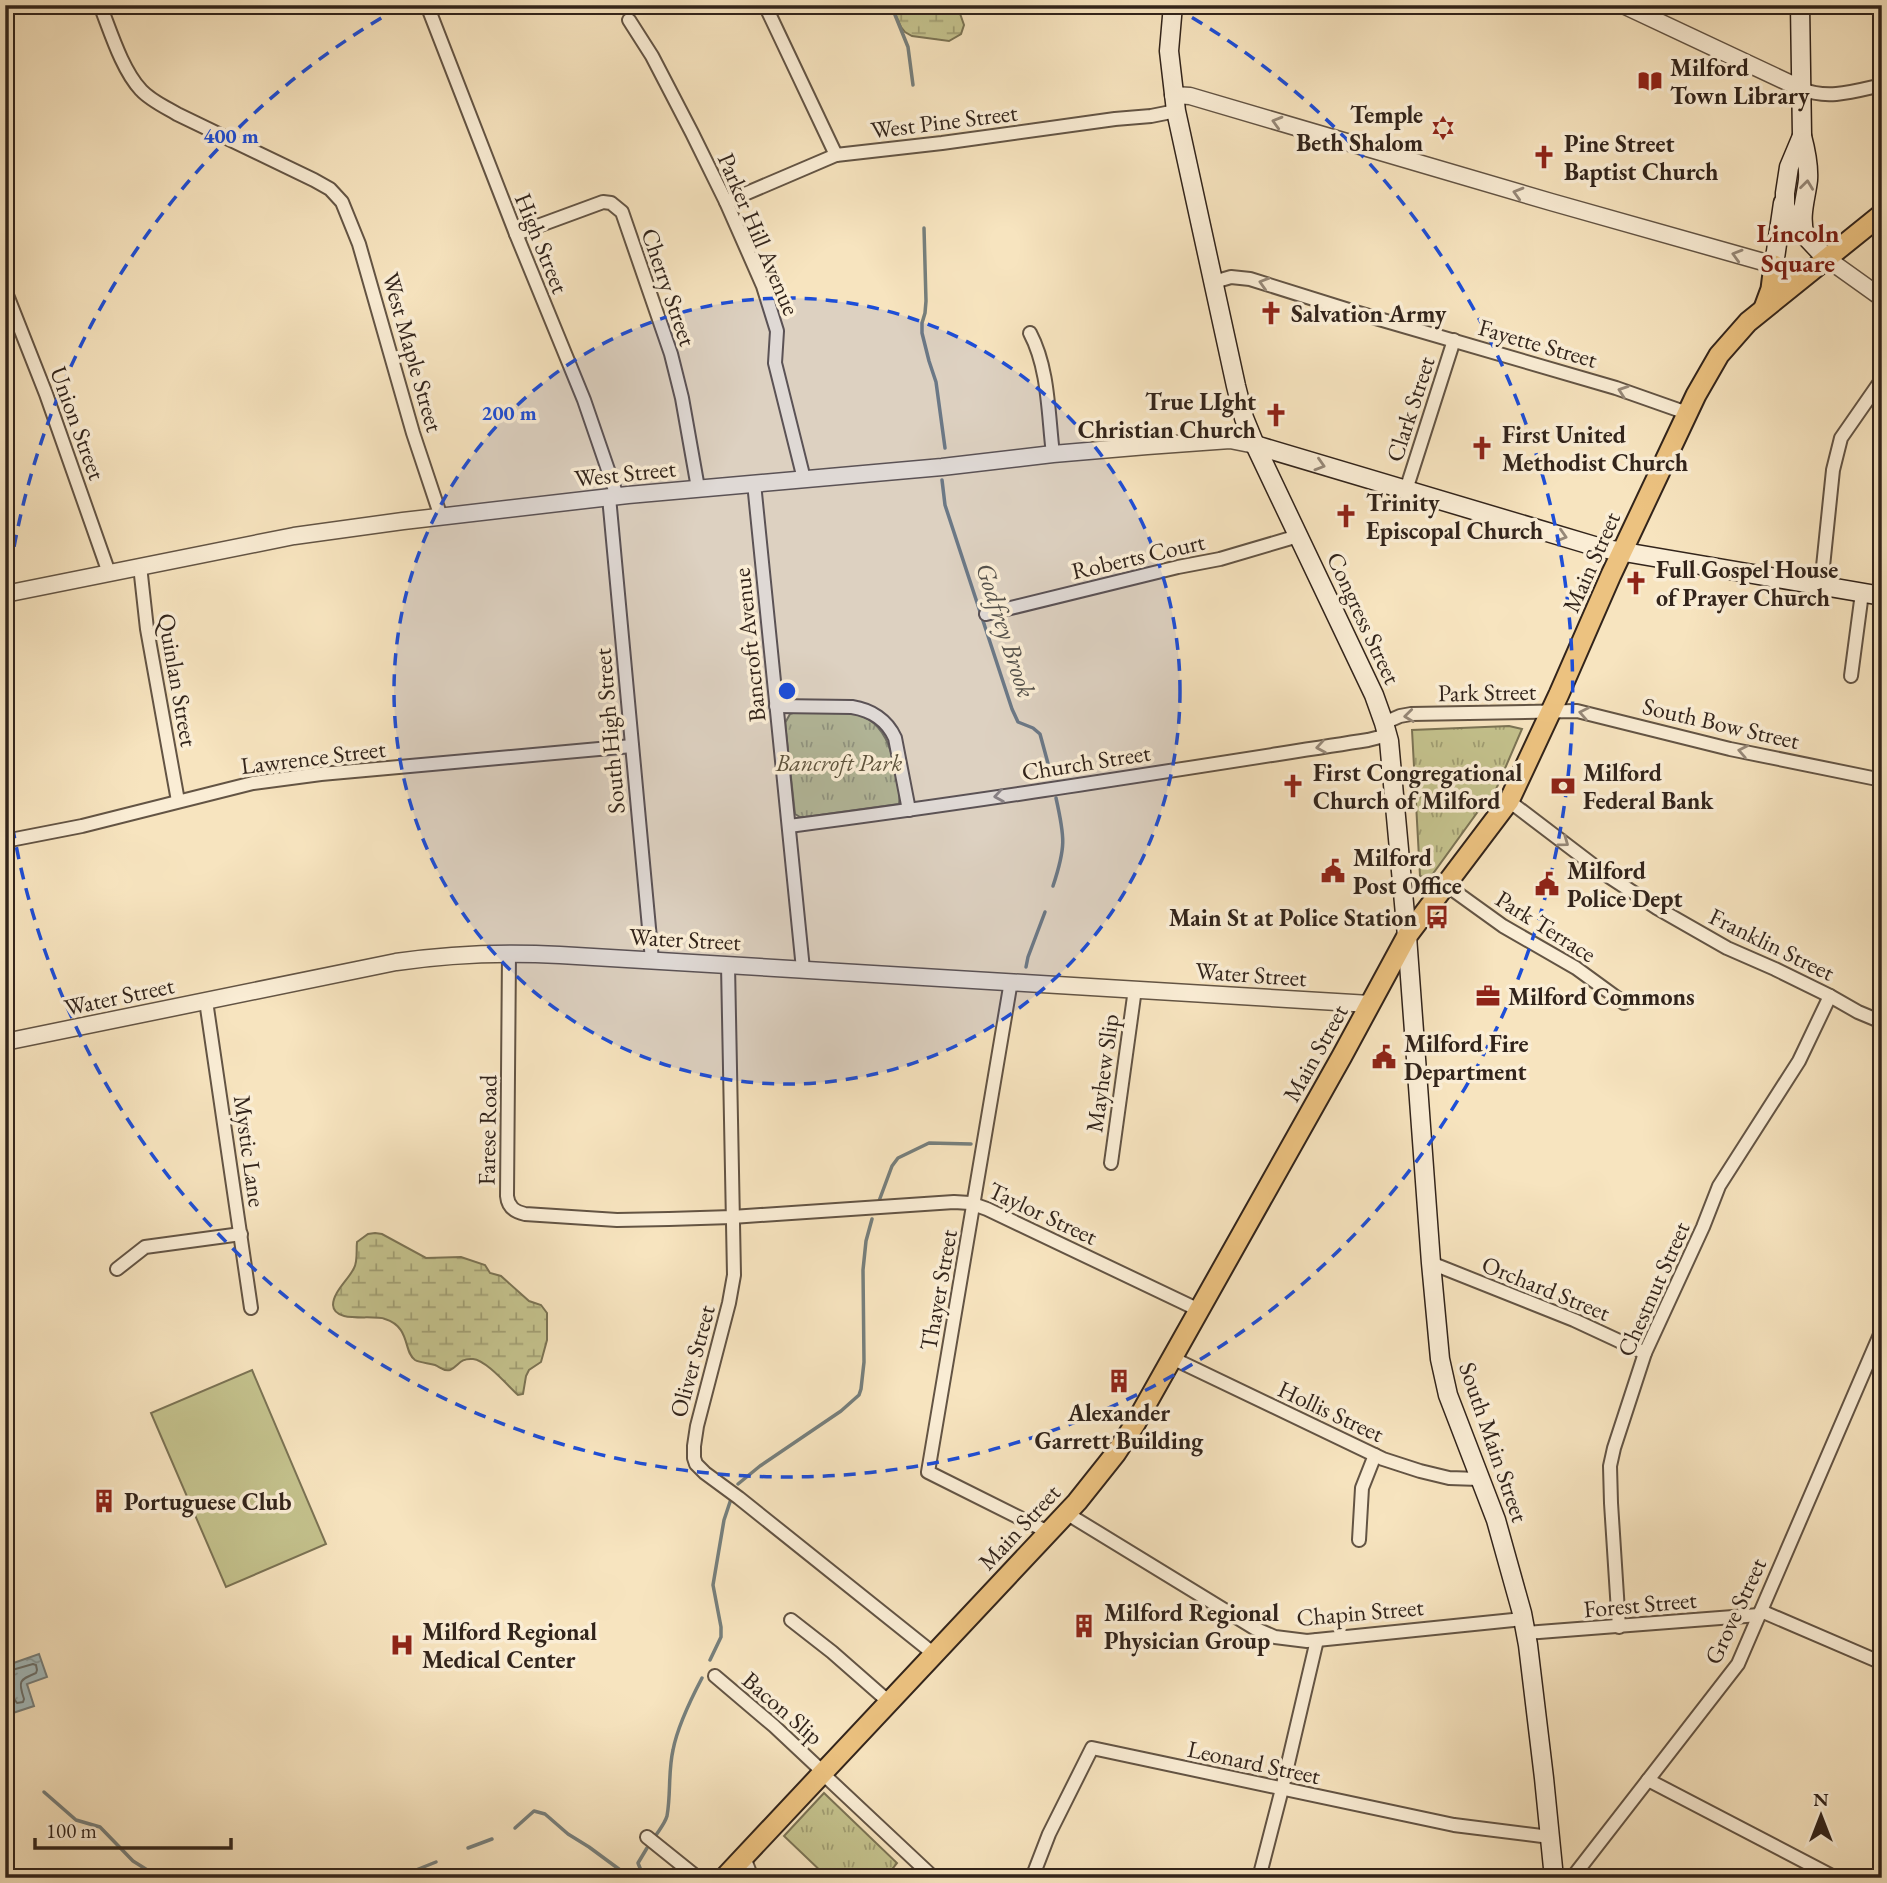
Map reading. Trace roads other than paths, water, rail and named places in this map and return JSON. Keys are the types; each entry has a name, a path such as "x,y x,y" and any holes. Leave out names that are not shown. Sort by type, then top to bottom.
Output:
{"main road":[{"name":"Congress Street","path":"1173,5 1169,51 1175,103 1244,418 1363,672 1386,729 1392,757 1407,936"},
{"path":"1800,5 1802,136 1808,166 1803,217 1805,235"},
{"path":"1764,309 1771,289 1792,158 1802,136"},
{"path":"1785,193 1784,202 1788,216 1826,258"},
{"name":"Main Street","path":"724,1878 1066,1513 1116,1453 1172,1358 1407,936 1510,801 1622,552 1705,377 1739,331 1882,214"},
{"path":"1255,445 1601,548 1882,596"},
{"name":"South Main Street","path":"1407,936 1440,1359 1448,1395 1496,1520 1524,1626 1554,1878"}],"street":[{"name":"West Maple Street","path":"100,5 118,52 141,90 177,114 314,180 330,189 340,201 359,244 413,433 441,517"},
{"name":"High Street","path":"427,5 584,400 613,497"},
{"path":"765,5 836,155"},
{"path":"1623,5 1813,94 1826,95 1882,85"},
{"name":"Parker Hill Avenue","path":"629,20 652,56 726,202 763,286 778,331 775,363 804,479"},
{"path":"1175,103 1189,96 1774,265 1800,279"},
{"name":"West Pine Street","path":"726,202 836,155 1151,116 1175,103"},
{"name":"Cherry Street","path":"516,234 603,202 611,202 622,212 671,354 698,488"},
{"path":"1826,258 1882,298"},
{"name":"Fayette Street","path":"1214,282 1231,277 1250,279 1616,388 1687,413"},
{"name":"Union Street","path":"5,290 46,394 109,573"},
{"path":"1030,333 1038,349 1044,379 1053,454"},
{"name":"Clark Street","path":"1406,491 1454,341"},
{"path":"1821,586 1833,470 1841,438 1882,379"},
{"name":"West Street","path":"7,589 109,573 294,536 613,497 993,462 1053,454 1230,440 1255,445"},
{"name":"Bancroft Avenue","path":"754,484 803,969"},
{"name":"South High Street","path":"613,497 652,960"},
{"name":"Roberts Court","path":"986,614 1220,559 1298,536"},
{"name":"Quinlan Street","path":"140,566 147,629 178,801"},
{"path":"1851,676 1862,593"},
{"path":"776,706 857,707 884,722 895,738 909,810"},
{"name":"South Bow Street","path":"1550,712 1577,711 1730,749 1882,780"},
{"name":"Park Street","path":"1386,729 1401,716 1550,712"},
{"name":"Church Street","path":"789,826 1368,740 1386,729"},
{"name":"Lawrence Street","path":"5,841 82,826 253,783 632,746"},
{"name":"Franklin Street","path":"1510,801 1605,874 1657,908 1727,948 1882,1022"},
{"name":"Park Terrace","path":"1446,884 1503,926 1576,968 1624,1003"},
{"name":"Water Street","path":"5,1042 406,960 509,954 652,960 1370,1004"},
{"name":"Farese Road","path":"509,954 510,1206 525,1214 611,1219 732,1217"},
{"name":"Oliver Street","path":"728,965 734,1270 732,1290 697,1426 695,1461 705,1473 934,1654"},
{"name":"Thayer Street","path":"1011,981 928,1472 1048,1532"},
{"name":"Mayhew Slip","path":"1111,1163 1135,989"},
{"name":"Chestnut Street","path":"1619,1627 1610,1466 1645,1353 1719,1186 1799,1061 1830,996"},
{"name":"Mystic Lane","path":"206,1001 251,1308"},
{"name":"Taylor Street","path":"732,1217 954,1202 974,1204 1199,1310"},
{"path":"117,1269 145,1247 241,1234"},
{"name":"Orchard Street","path":"1431,1263 1574,1320 1645,1353"},
{"name":"Grove Street","path":"1572,1878 1734,1669 1882,1331"},
{"name":"Hollis Street","path":"1172,1358 1383,1459 1449,1478 1479,1479"},
{"path":"1359,1540 1362,1488 1375,1455"},
{"name":"Chapin Street","path":"1066,1513 1270,1636 1317,1640 1524,1626"},
{"name":"Forest Street","path":"1524,1626 1619,1627 1760,1613 1882,1663"},
{"path":"792,1620 889,1702"},
{"path":"1259,1878 1317,1640"},
{"name":"Bacon Slip","path":"715,1676 778,1729 934,1878"},
{"name":"Leonard Street","path":"1032,1878 1049,1834 1092,1748 1454,1825 1550,1837"},
{"path":"1648,1780 1836,1878"},
{"path":"647,1838 698,1878"},
{"path":"742,1859 752,1878"}],"water":[{"path":"39,1654 47,1677 27,1684 34,1706 13,1713 5,1693 5,1666"}],"waterway":[{"name":"Godfrey Brook","path":"891,5 908,47 913,85"},
{"name":"Godfrey Brook","path":"924,228 926,301 922,333 936,382 945,448"},
{"name":"Godfrey Brook","path":"942,480 945,505 1012,709 1018,722 1040,734 1052,778"},
{"name":"Godfrey Brook","path":"1053,886 1063,842 1056,798"},
{"name":"Godfrey Brook","path":"1026,967 1045,912"},
{"name":"Godfrey Brook","path":"879,1201 892,1166 898,1158 929,1143 971,1144"},
{"name":"Godfrey Brook","path":"738,1484 841,1411 859,1395 864,1362 863,1270 872,1219"},
{"name":"Godfrey Brook","path":"710,1660 721,1637 713,1585 724,1520 731,1499"},
{"name":"Godfrey Brook","path":"656,1835 667,1816 675,1742 702,1678"},
{"path":"44,1792 76,1820 100,1827 133,1861 160,1878"},
{"path":"515,1828 534,1811 545,1814 568,1834 631,1878"},
{"path":"468,1848 492,1839"},
{"name":"Godfrey Brook","path":"644,1878 638,1863 647,1848"},
{"path":"396,1878 436,1862"}],"place":[{"name":"Milford Town Library","path":"1650,81"},
{"name":"Temple Beth Shalom","path":"1443,128"},
{"name":"Pine Street Baptist Church","path":"1544,157"},
{"name":"Salvation Army","path":"1271,313"},
{"name":"True LIght Christian Church","path":"1276,415"},
{"name":"First United Methodist Church","path":"1482,448"},
{"name":"Trinity Episcopal Church","path":"1346,516"},
{"name":"Full Gospel House of Prayer Church","path":"1636,583"},
{"name":"First Congregational Church of Milford","path":"1293,786"},
{"name":"Milford Federal Bank","path":"1563,786"},
{"name":"Milford Post Office","path":"1333,871"},
{"name":"Milford Police Dept","path":"1547,884"},
{"name":"Main St at Police Station","path":"1437,917"},
{"name":"Milford Commons","path":"1488,996"},
{"name":"Milford Fire Department","path":"1384,1057"},
{"name":"Alexander Garrett Building","path":"1119,1381"},
{"name":"Portuguese Club","path":"104,1501"},
{"name":"Milford Regional Physician Group","path":"1084,1626"},
{"name":"Milford Regional Medical Center","path":"402,1645"}],"district":[{"name":"Lincoln Square","path":"1798,248"}],"park label":[{"name":"Bancroft Park","path":"839,762"}]}
